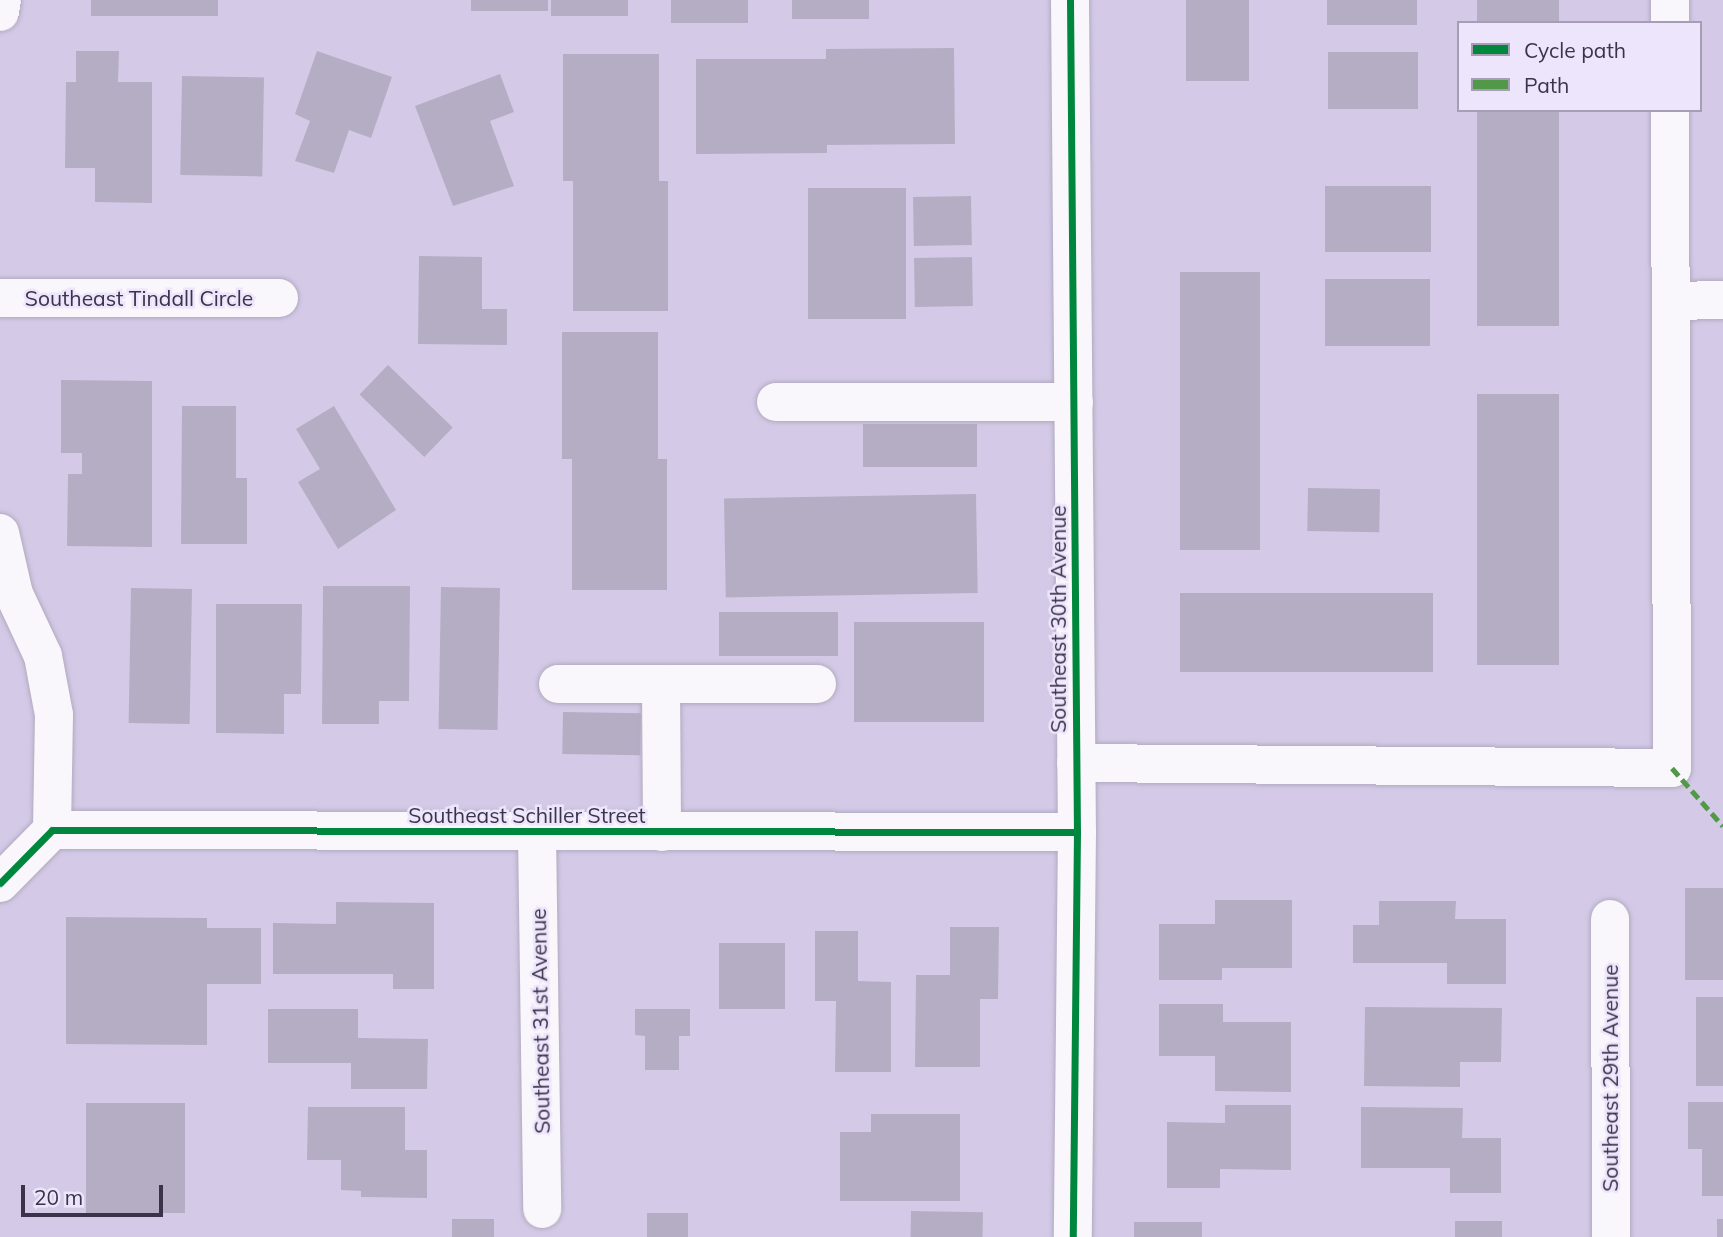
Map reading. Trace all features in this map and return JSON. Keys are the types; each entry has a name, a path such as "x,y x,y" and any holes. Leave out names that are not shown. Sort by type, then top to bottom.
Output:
{"street":[{"path":"0,12 2,0"},
{"name":"Southeast 30th Avenue","path":"1070,0 1077,832 1073,1237"},
{"path":"1670,0 1670,21"},
{"path":"1076,763 1672,768 1670,112"},
{"name":"Southeast Tindall Circle","path":"0,298 279,298"},
{"path":"1671,301 1723,300"},
{"path":"776,402 1074,402"},
{"path":"0,533 14,594 43,656 54,715 52,830 0,883"},
{"path":"558,684 817,684"},
{"path":"662,684 662,832"},
{"name":"Southeast Schiller Street","path":"52,830 1077,832"},
{"name":"Southeast 31st Avenue","path":"537,833 542,1209"},
{"name":"Southeast 29th Avenue","path":"1610,919 1611,1237"}],"building":[{"path":"91,0 218,0 218,16 91,16"},
{"path":"471,0 548,0 548,11 471,11"},
{"path":"551,0 628,0 628,16 551,16"},
{"path":"671,0 748,0 748,23 671,23"},
{"path":"792,0 869,0 869,19 792,19"},
{"path":"1186,0 1249,0 1249,81 1186,81"},
{"path":"1327,0 1417,0 1417,25 1327,25"},
{"path":"1477,0 1559,0 1559,21 1477,21"},
{"path":"954,48 955,144 827,145 827,153 696,154 696,59 826,59 826,49"},
{"path":"76,51 119,51 118,82 152,82 152,203 95,202 95,168 65,168 66,82 76,82"},
{"path":"317,51 392,77 371,138 349,130 334,173 295,161 310,121 295,114"},
{"path":"1328,52 1418,52 1418,109 1328,109"},
{"path":"563,54 659,54 659,181 668,181 668,311 573,311 573,181 563,181"},
{"path":"500,74 514,112 490,121 514,186 453,206 415,106"},
{"path":"182,76 264,77 262,176 180,175"},
{"path":"1477,112 1559,112 1559,326 1477,326"},
{"path":"1325,186 1431,186 1431,252 1325,252"},
{"path":"808,188 906,188 906,319 808,319"},
{"path":"971,196 972,245 914,246 913,197"},
{"path":"419,256 482,257 482,309 507,309 507,345 418,344"},
{"path":"972,257 973,306 915,307 914,258"},
{"path":"1180,272 1260,272 1260,550 1180,550"},
{"path":"1325,279 1430,279 1430,346 1325,346"},
{"path":"562,332 658,332 658,459 667,459 667,590 572,590 572,459 562,459"},
{"path":"388,365 453,428 424,457 360,394"},
{"path":"61,380 152,381 152,547 67,546 68,474 82,474 82,453 61,453"},
{"path":"1477,394 1559,394 1559,665 1477,665"},
{"path":"182,406 236,406 236,478 247,478 247,544 181,544"},
{"path":"334,406 396,510 338,549 298,482 320,469 296,429"},
{"path":"863,424 977,424 977,467 863,467"},
{"path":"1308,488 1380,489 1379,532 1307,531"},
{"path":"976,494 978,593 726,597 724,498"},
{"path":"323,586 410,586 409,701 379,701 379,724 322,724"},
{"path":"441,587 500,588 498,730 439,729"},
{"path":"131,588 192,589 190,724 129,723"},
{"path":"1180,593 1433,593 1433,672 1180,672"},
{"path":"216,604 302,604 301,694 284,694 284,734 216,733"},
{"path":"719,612 838,612 838,656 719,656"},
{"path":"854,622 984,622 984,722 854,722"},
{"path":"563,712 641,713 640,755 562,754"},
{"path":"1685,888 1723,888 1723,980 1685,980"},
{"path":"1215,900 1292,900 1292,968 1222,968 1222,980 1159,980 1159,924 1215,924"},
{"path":"1379,901 1456,901 1455,919 1506,919 1506,984 1447,984 1447,963 1353,963 1353,925 1379,925"},
{"path":"336,902 434,903 434,989 393,989 393,974 273,974 273,923 336,924"},
{"path":"66,917 207,918 207,928 261,928 261,984 207,984 207,1045 66,1044"},
{"path":"950,927 999,927 998,999 980,999 980,1067 915,1067 916,975 950,975"},
{"path":"815,931 858,931 858,981 891,982 891,1072 835,1072 836,1001 815,1001"},
{"path":"719,943 785,943 785,1009 719,1009"},
{"path":"1696,997 1723,997 1723,1086 1696,1086"},
{"path":"1159,1004 1223,1004 1223,1022 1291,1022 1291,1092 1215,1091 1215,1056 1159,1056"},
{"path":"1365,1007 1502,1008 1501,1062 1460,1062 1460,1087 1364,1086"},
{"path":"268,1009 358,1009 358,1038 428,1039 427,1089 351,1089 351,1063 268,1063"},
{"path":"635,1009 690,1009 690,1036 679,1036 679,1070 645,1070 645,1036 635,1035"},
{"path":"1688,1102 1723,1102 1723,1196 1702,1196 1702,1149 1688,1149"},
{"path":"86,1103 185,1103 185,1213 86,1213"},
{"path":"1225,1105 1291,1105 1291,1170 1220,1169 1220,1188 1167,1188 1167,1122 1225,1123"},
{"path":"308,1107 405,1107 405,1150 427,1150 427,1198 361,1197 361,1191 341,1190 341,1160 307,1160"},
{"path":"1361,1107 1463,1108 1462,1138 1501,1138 1501,1193 1450,1193 1450,1168 1361,1168"},
{"path":"871,1114 960,1114 960,1201 840,1201 840,1132 871,1132"},
{"path":"911,1211 983,1212 983,1237 911,1237"},
{"path":"647,1213 688,1213 688,1237 647,1237"},
{"path":"452,1219 494,1219 494,1237 452,1237"},
{"path":"1717,1219 1723,1219 1723,1237 1717,1237"},
{"path":"1455,1221 1502,1221 1502,1237 1455,1237"},
{"path":"1134,1222 1202,1222 1202,1237 1134,1237"}],"marked path":[{"path":"1672,768 1723,826"}],"cycle path":[{"path":"1070,0 1077,832 1073,1237"},
{"path":"0,883 52,830 1077,832"}]}
